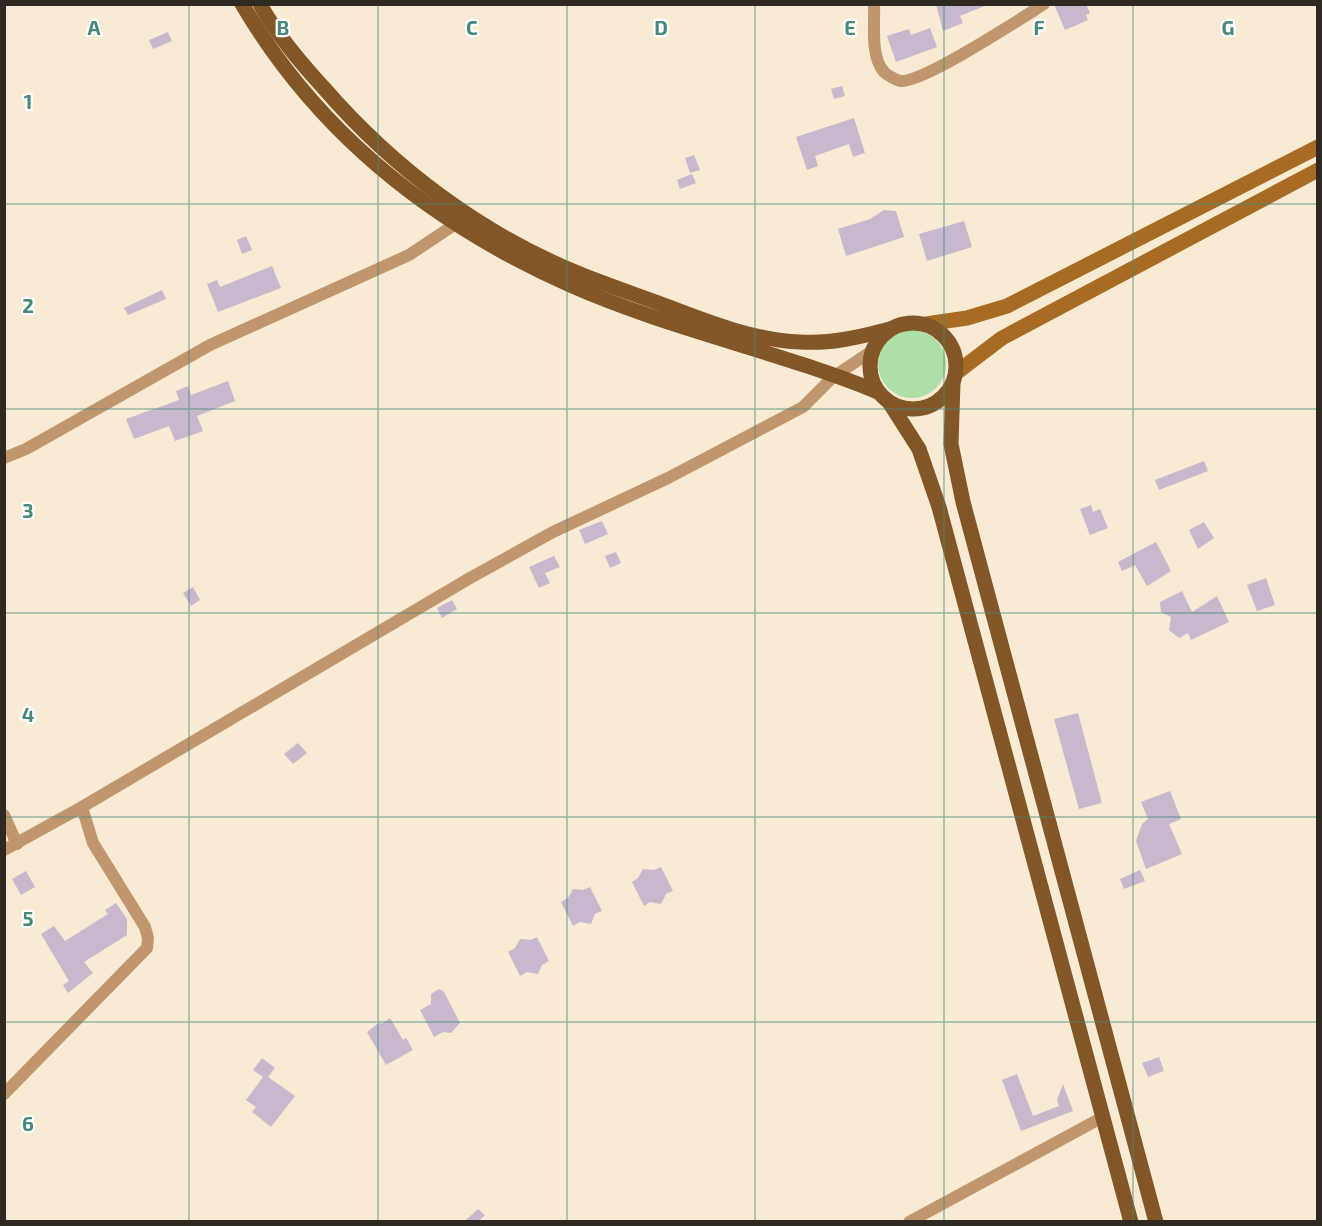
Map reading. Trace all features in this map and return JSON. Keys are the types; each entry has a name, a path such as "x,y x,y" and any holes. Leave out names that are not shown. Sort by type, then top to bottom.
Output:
{"main road":[{"path":"242,4 290,74 348,140 403,189 454,225 571,285 833,377 907,409 926,408 942,398 955,378 1002,338 1317,170"},
{"path":"260,4 303,64 359,129 414,177 496,232 578,274 712,323 765,338 800,342 836,341 914,322 936,328 950,343 955,352 951,444 963,502 1156,1221"},
{"path":"926,324 967,318 1007,306 1317,147"},
{"path":"890,329 879,339 872,351 869,365 872,379 919,449 939,507 1131,1221"}],"street":[{"path":"874,4 877,60 885,74 900,81 917,77 976,46 1044,4"},
{"path":"4,458 36,443 210,345 410,255 454,225"},
{"path":"4,850 82,807 553,532 668,477 795,411 813,399 833,377 872,351"},
{"path":"4,1094 147,948 148,938 145,927 93,843 82,807"},
{"path":"4,815 17,844"},
{"path":"909,1221 1103,1117"}],"green space":[{"path":"912,330 925,333 936,340 943,351 946,364 943,377 936,388 925,395 912,398 899,395 888,388 881,377 878,364 881,351 888,340 899,333"}],"building":[{"path":"936,4 987,5 960,16 963,23 943,31"},
{"path":"1054,4 1086,4 1090,13 1086,15 1088,20 1065,30"},
{"path":"930,28 937,47 896,62 887,36 909,29 911,35"},
{"path":"168,32 172,41 153,49 149,40"},
{"path":"842,86 845,96 834,99 831,89"},
{"path":"854,118 865,153 853,157 849,144 815,156 818,166 807,170 796,137"},
{"path":"694,155 700,170 690,173 685,158"},
{"path":"692,174 696,183 680,189 677,180"},
{"path":"884,210 896,211 904,237 846,256 838,229 870,219"},
{"path":"964,221 972,247 927,261 919,234"},
{"path":"246,236 252,250 242,254 237,240"},
{"path":"272,266 281,288 218,312 207,284 217,280 220,287"},
{"path":"162,290 166,299 128,315 124,308"},
{"path":"228,381 235,401 197,416 203,431 175,441 169,426 134,439 126,419 179,400 176,391 188,386 191,395"},
{"path":"1204,461 1208,471 1159,490 1155,480"},
{"path":"1091,505 1093,512 1100,509 1108,528 1090,535 1080,509"},
{"path":"602,521 608,534 585,544 579,530"},
{"path":"1204,522 1214,538 1198,549 1189,530"},
{"path":"1156,542 1171,571 1147,586 1135,565 1122,571 1118,562"},
{"path":"616,552 621,563 610,568 605,556"},
{"path":"554,556 560,567 545,573 550,583 539,588 529,567"},
{"path":"1266,578 1275,605 1257,611 1247,585"},
{"path":"193,587 200,600 191,606 183,593"},
{"path":"1182,591 1192,612 1217,596 1229,622 1191,640 1188,633 1179,638 1169,630 1171,617 1161,612 1160,602"},
{"path":"452,600 457,609 442,618 437,608"},
{"path":"1078,713 1102,803 1079,809 1054,719"},
{"path":"298,743 307,753 293,764 284,754"},
{"path":"1170,791 1181,819 1169,824 1182,854 1146,869 1136,841 1142,824 1148,819 1141,802"},
{"path":"661,867 673,891 666,894 661,904 650,902 644,906 632,882 638,878 643,869 654,870"},
{"path":"1140,870 1145,881 1124,889 1120,879"},
{"path":"26,871 35,887 21,895 12,879"},
{"path":"590,887 602,911 595,914 591,924 580,922 573,926 561,902 568,898 573,889 583,890"},
{"path":"116,903 127,919 127,935 84,962 93,973 68,993 63,985 69,981 41,934 54,926 65,941 108,914 105,910"},
{"path":"537,937 549,961 542,965 538,974 527,972 520,976 508,952 515,948 520,939 531,940"},
{"path":"439,989 444,992 460,1023 451,1033 443,1032 434,1037 420,1010 431,1004 431,994"},
{"path":"390,1018 403,1040 406,1038 413,1050 386,1065 367,1032"},
{"path":"1159,1057 1164,1071 1148,1077 1142,1063"},
{"path":"262,1058 275,1068 268,1077 295,1096 271,1127 252,1112 256,1107 246,1100 263,1077 253,1070"},
{"path":"1017,1074 1033,1116 1059,1106 1057,1100 1063,1084 1073,1111 1021,1131 1002,1080"},
{"path":"478,1209 485,1215 479,1221 465,1221"}]}
